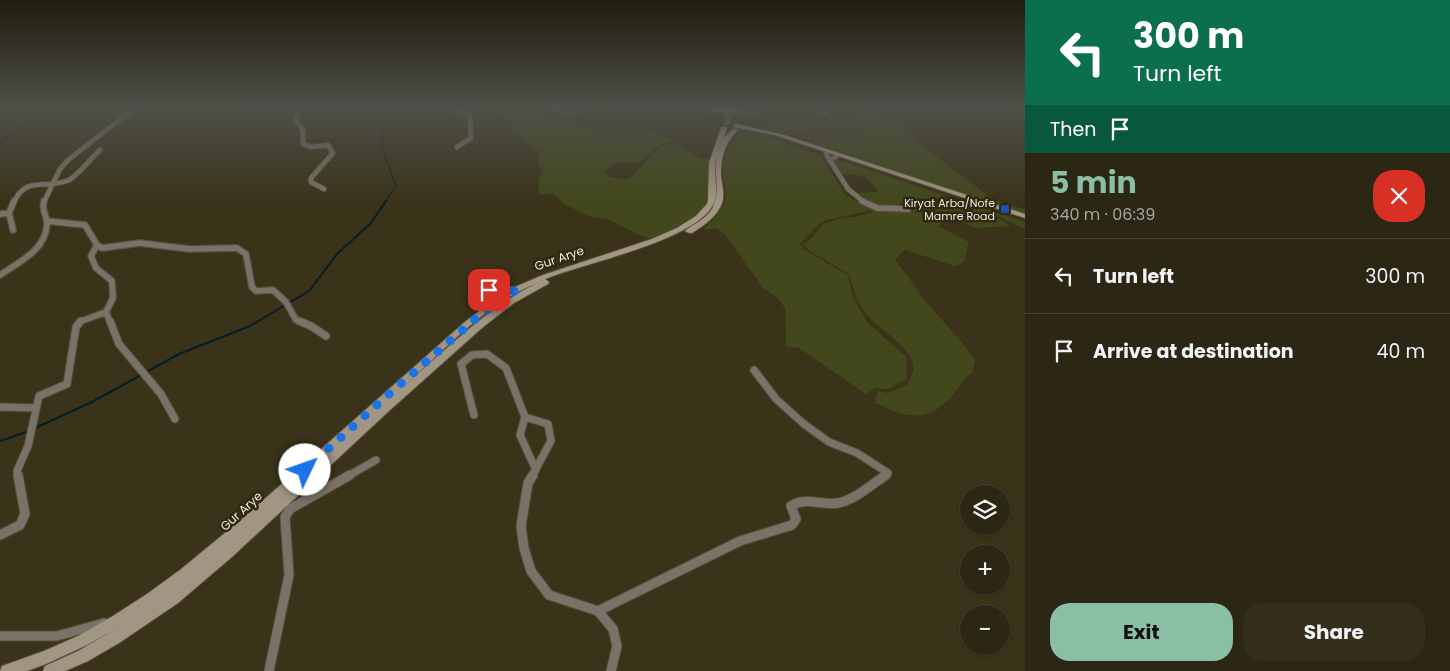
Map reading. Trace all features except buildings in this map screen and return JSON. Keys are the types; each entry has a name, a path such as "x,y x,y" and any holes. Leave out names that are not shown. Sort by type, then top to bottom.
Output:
{"main road":[{"name":"Gur Arye","path":"7,671 57,654 125,617 166,590 210,554 389,394 491,306 519,288 552,273 667,235 700,217 711,203 714,190 712,164 726,138"},
{"name":"Gur Arye","path":"50,671 118,635 159,609 188,587 257,527 396,398 506,304 547,281 666,242 685,234 706,220 718,205 721,191 718,165 728,138"},
{"path":"778,138 830,157 1025,218"},
{"path":"789,138 1025,218"},
{"path":"489,290 505,291 519,288"}],"street":[{"path":"0,275 37,250 44,235 47,221 42,209 46,195 68,160 96,138"},
{"path":"302,138 302,144 311,147 328,146 334,153 311,178 311,182 324,189"},
{"path":"457,147 471,138"},
{"path":"12,230 9,213 18,193 27,186 69,180 100,150"},
{"path":"830,157 852,195 860,201 881,208 908,209"},
{"path":"0,214 9,213"},
{"path":"47,221 85,225 97,245 102,248 140,243 189,249 237,248 246,254 250,263 252,287 256,291 273,290 286,302 296,320 311,326 326,336"},
{"path":"0,536 20,525 25,514 17,471 28,446 39,396 67,384 76,326 79,322 106,312 113,298 112,281 96,268 91,256 97,245"},
{"path":"106,312 119,344 161,394 175,419"},
{"path":"474,415 461,364 472,354 487,354 506,368 525,417 520,434 536,470"},
{"path":"598,611 740,542 792,524 796,519 791,506 796,502 803,500 838,503 888,473 856,453 829,442 804,424 776,399 754,370"},
{"path":"0,407 36,408"},
{"path":"525,417 548,424 551,441 528,483 521,526 531,571 550,595 598,611 614,629 617,646 611,671"},
{"path":"269,671 289,575 285,517 290,509 376,460"},
{"path":"0,636 57,636 125,617"}],"shaded area":[{"path":"799,138 815,138 808,141"}],"green space":[{"path":"521,138 667,138 676,143 657,146 638,162 615,164 605,172 608,176 627,179 653,153 664,146 676,145 698,156 710,159 708,167 709,199 705,208 690,222 653,240 608,219 591,217 563,203 554,194 539,194 538,182 542,171 538,161 540,153"},
{"path":"735,138 771,138 821,156 845,195 873,210 826,220 820,223 800,244 805,250 848,275 853,297 867,322 906,357 907,379 888,389 875,388 866,394 799,348 786,346 785,308 776,297 763,288 724,233 716,228 703,230 724,204 725,187 722,168 724,158"},
{"path":"818,138 915,138 991,198 1004,204 1025,209 1025,214 810,143"},
{"path":"834,160 839,160 946,196 912,206 901,203 889,207 877,206 856,193 878,192 870,182 859,175 842,174"},
{"path":"936,202 976,210 959,203 974,205 1023,221 1025,222 1025,229 992,214 1011,226 975,228 962,221 943,222 938,226 969,242 964,262 955,266 905,250 895,259 926,302 975,360 972,373 965,378 955,393 942,405 924,415 906,415 875,403 878,391 888,393 907,385 913,371 913,363 910,356 904,348 873,322 864,311 856,296 849,274 810,251 803,244 811,239 823,224 842,218 854,217 875,211 899,213"}],"waterway":[{"path":"0,143 6,138"},
{"path":"383,138 382,148 396,186 385,202"},
{"path":"33,429 92,402 179,354 250,326 309,291 337,254 371,223 386,201"},
{"path":"0,441 29,431"}],"place":[{"name":"Kiryat Arba/Nofe Mamre Road","path":"1005,209"}],"route":[{"path":"305,470 481,314 519,288 505,291 489,290"}]}
